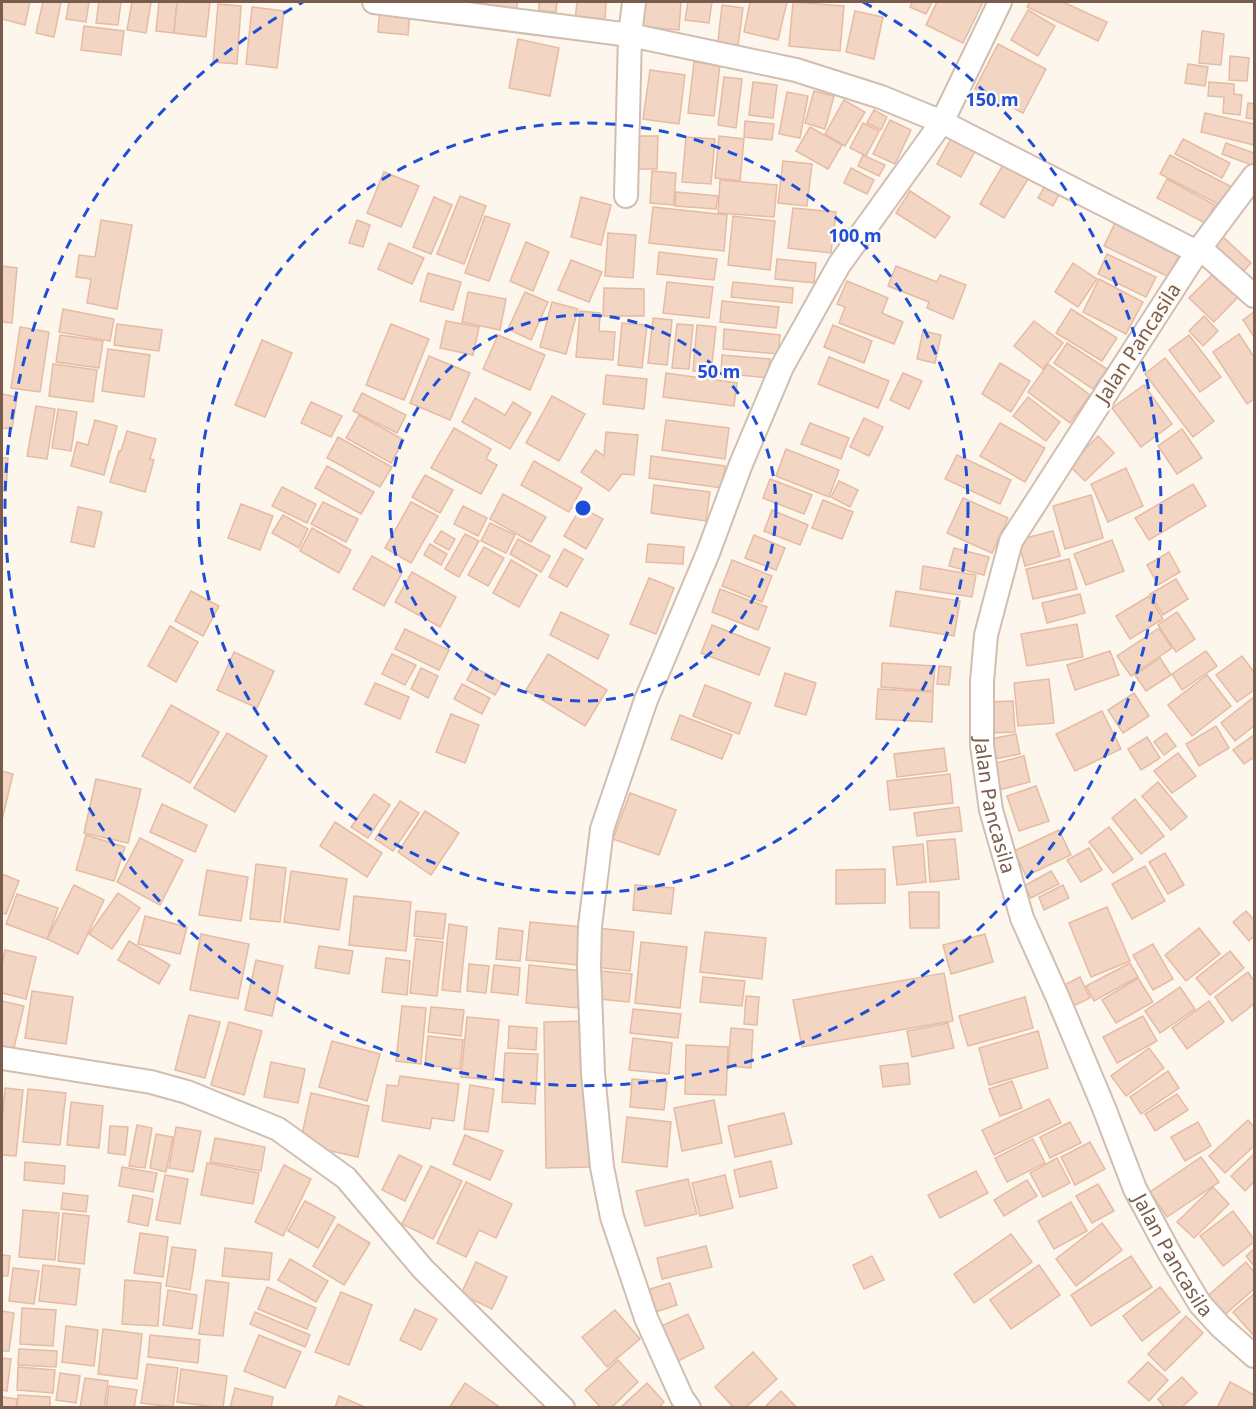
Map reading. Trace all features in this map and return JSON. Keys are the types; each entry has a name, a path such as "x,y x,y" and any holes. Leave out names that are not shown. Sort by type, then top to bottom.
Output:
{"street":[{"path":"374,2 630,35 796,70 881,97 942,122 1198,250 1254,296"},
{"path":"626,196 630,35 634,2"},
{"path":"689,1407 682,1398 646,1318 612,1217 602,1167 593,1073 589,964 590,926 602,829 646,700 708,553 741,464 782,367 839,265 942,122 1000,2"},
{"name":"Jalan Pancasila","path":"1254,176 1198,250 1011,541 986,635 982,682 982,745 991,810 1022,918 1104,1108 1135,1189 1200,1304 1221,1327 1254,1356"},
{"path":"2,1058 178,1089 278,1129 346,1178 423,1269 563,1407"}],"building":[{"path":"2,2 30,2 25,25 2,19"},
{"path":"43,2 61,2 54,37 36,33"},
{"path":"69,2 89,2 86,22 66,19"},
{"path":"99,2 121,2 118,25 96,23"},
{"path":"132,2 151,2 146,33 127,30"},
{"path":"159,2 177,2 174,33 156,31"},
{"path":"177,2 210,2 206,37 174,33"},
{"path":"487,2 517,2 517,12 487,11"},
{"path":"539,2 557,2 556,12 539,11"},
{"path":"577,2 606,2 605,22 575,20"},
{"path":"645,2 681,2 679,30 643,27"},
{"path":"688,2 712,2 709,23 685,20"},
{"path":"750,2 787,2 778,40 744,32"},
{"path":"793,2 844,6 840,51 789,46"},
{"path":"912,2 932,2 926,14 910,7"},
{"path":"937,2 983,2 963,43 926,25"},
{"path":"1030,2 1063,2 1107,22 1098,41 1027,7"},
{"path":"218,4 241,6 237,64 213,62"},
{"path":"722,5 743,8 737,53 717,50"},
{"path":"252,7 284,11 277,68 246,64"},
{"path":"380,8 410,12 408,35 378,32"},
{"path":"1028,10 1055,26 1038,56 1011,40"},
{"path":"855,11 883,17 874,59 846,52"},
{"path":"84,26 124,31 121,55 81,50"},
{"path":"1202,31 1224,34 1221,65 1199,63"},
{"path":"518,39 559,48 550,96 509,88"},
{"path":"998,44 1046,69 1023,113 975,89"},
{"path":"1230,56 1249,58 1247,81 1229,80"},
{"path":"694,62 720,65 714,116 688,113"},
{"path":"1188,64 1208,67 1205,86 1185,83"},
{"path":"650,70 685,75 679,124 643,119"},
{"path":"724,77 742,79 736,128 718,125"},
{"path":"753,82 777,85 773,118 749,115"},
{"path":"1209,82 1234,84 1234,94 1242,95 1240,115 1223,113 1224,97 1208,96"},
{"path":"814,91 834,96 825,129 805,123"},
{"path":"787,92 808,96 800,138 779,134"},
{"path":"844,100 865,112 845,146 825,134"},
{"path":"1248,103 1254,104 1254,119 1246,118"},
{"path":"874,110 887,117 881,130 867,123"},
{"path":"1205,113 1254,124 1254,145 1201,132"},
{"path":"890,120 911,130 895,164 873,154"},
{"path":"745,121 774,124 772,140 744,137"},
{"path":"863,123 879,131 866,156 850,148"},
{"path":"810,127 842,145 828,169 796,151"},
{"path":"956,130 980,142 961,177 937,164"},
{"path":"633,136 658,136 657,169 633,169"},
{"path":"719,136 744,139 740,181 715,178"},
{"path":"686,137 715,139 711,184 682,182"},
{"path":"1183,139 1230,163 1222,178 1175,154"},
{"path":"1226,143 1254,153 1254,166 1222,154"},
{"path":"863,155 885,165 879,176 858,166"},
{"path":"1170,155 1234,188 1224,207 1160,174"},
{"path":"783,161 812,164 807,206 778,203"},
{"path":"1003,165 1028,179 1004,218 980,204"},
{"path":"851,168 874,180 867,194 844,183"},
{"path":"652,171 676,173 674,205 650,203"},
{"path":"384,172 419,186 401,227 367,213"},
{"path":"1167,179 1215,205 1205,223 1157,198"},
{"path":"720,180 777,185 774,217 718,213"},
{"path":"1048,181 1062,189 1053,206 1038,198"},
{"path":"910,191 950,217 935,238 896,213"},
{"path":"676,192 718,196 716,209 675,206"},
{"path":"460,196 486,206 464,264 437,254"},
{"path":"434,197 452,205 431,254 413,247"},
{"path":"581,197 611,205 601,245 571,237"},
{"path":"653,207 727,215 724,251 649,243"},
{"path":"793,208 836,212 831,253 788,248"},
{"path":"485,216 510,224 489,281 465,273"},
{"path":"733,216 775,221 770,270 728,265"},
{"path":"101,220 132,225 117,309 87,303 91,279 76,277 79,255 95,257"},
{"path":"357,220 370,225 363,247 349,243"},
{"path":"1115,223 1180,253 1169,277 1104,246"},
{"path":"608,233 636,235 633,278 605,276"},
{"path":"1219,233 1251,263 1239,276 1207,247"},
{"path":"526,242 549,252 533,291 510,281"},
{"path":"389,243 424,258 412,284 378,269"},
{"path":"659,252 717,259 714,280 657,274"},
{"path":"1107,254 1156,277 1146,297 1098,274"},
{"path":"777,259 816,263 814,283 775,279"},
{"path":"571,260 602,272 589,302 558,290"},
{"path":"1073,263 1097,279 1078,307 1055,292"},
{"path":"2,266 17,268 12,323 2,322"},
{"path":"896,266 937,282 940,275 966,285 953,319 927,308 929,302 888,286"},
{"path":"1217,270 1241,294 1214,322 1189,298"},
{"path":"428,273 461,282 453,310 420,301"},
{"path":"1099,279 1143,302 1126,334 1083,312"},
{"path":"847,281 888,298 882,313 903,322 894,344 839,323 845,307 837,304"},
{"path":"667,282 713,287 709,318 663,313"},
{"path":"733,282 793,288 792,303 731,297"},
{"path":"604,288 644,289 644,316 603,316"},
{"path":"468,292 506,299 500,330 462,322"},
{"path":"525,292 548,302 531,340 508,329"},
{"path":"722,301 779,307 776,328 720,322"},
{"path":"552,302 578,309 566,354 540,347"},
{"path":"63,309 114,319 110,341 59,332"},
{"path":"1071,309 1117,338 1102,361 1056,333"},
{"path":"580,311 600,313 599,331 615,332 613,360 576,357"},
{"path":"1254,312 1254,337 1243,320"},
{"path":"1204,316 1218,331 1203,346 1189,331"},
{"path":"653,318 672,320 667,365 648,363"},
{"path":"446,321 479,327 473,355 440,348"},
{"path":"1034,321 1063,343 1043,369 1014,346"},
{"path":"622,323 647,325 642,368 618,365"},
{"path":"117,324 162,330 159,351 114,345"},
{"path":"391,324 429,339 404,400 366,385"},
{"path":"677,324 693,325 689,369 672,368"},
{"path":"697,325 716,327 711,373 693,371"},
{"path":"833,325 872,341 864,363 824,347"},
{"path":"20,327 49,332 40,392 11,388"},
{"path":"724,329 780,335 778,354 723,349"},
{"path":"923,331 941,335 935,363 917,359"},
{"path":"1239,334 1254,357 1254,399 1247,404 1213,352"},
{"path":"60,335 103,341 99,368 56,362"},
{"path":"498,335 545,355 530,390 483,369"},
{"path":"1189,335 1221,377 1200,392 1169,350"},
{"path":"262,340 292,353 265,417 235,405"},
{"path":"1067,343 1107,369 1093,389 1054,363"},
{"path":"108,349 150,355 144,397 102,391"},
{"path":"722,355 770,359 768,378 721,373"},
{"path":"429,356 470,373 450,420 410,403"},
{"path":"829,357 889,381 878,408 818,384"},
{"path":"1165,358 1214,421 1193,437 1145,374"},
{"path":"1000,363 1030,381 1011,412 982,394"},
{"path":"53,364 97,370 93,402 49,396"},
{"path":"1048,364 1090,395 1070,423 1028,392"},
{"path":"666,373 737,383 734,406 663,397"},
{"path":"903,373 922,381 909,409 890,400"},
{"path":"606,375 647,379 644,409 603,404"},
{"path":"1144,385 1172,424 1141,447 1112,408"},
{"path":"362,393 406,415 397,433 353,411"},
{"path":"2,394 17,397 12,429 2,428"},
{"path":"552,396 585,414 559,461 526,443"},
{"path":"1028,397 1060,422 1046,441 1013,416"},
{"path":"475,398 505,415 513,402 531,413 510,449 462,422"},
{"path":"311,402 342,416 331,437 301,423"},
{"path":"36,406 55,409 47,459 27,456"},
{"path":"58,409 77,412 71,451 52,448"},
{"path":"359,415 404,440 391,463 346,438"},
{"path":"864,418 883,427 869,456 850,447"},
{"path":"95,420 117,426 104,475 71,466 77,442 88,445"},
{"path":"666,420 729,428 725,459 662,450"},
{"path":"810,423 849,438 841,459 801,444"},
{"path":"1000,423 1045,448 1025,482 980,456"},
{"path":"454,428 491,449 486,459 497,465 481,494 431,468"},
{"path":"1182,429 1202,458 1177,474 1158,446"},
{"path":"127,431 156,439 150,459 154,460 145,492 110,482"},
{"path":"606,432 638,435 634,475 622,474 609,491 581,472 596,450 604,456"},
{"path":"1098,436 1114,453 1085,481 1069,465"},
{"path":"338,437 392,467 380,487 327,458"},
{"path":"786,449 839,470 829,497 776,476"},
{"path":"957,455 1011,480 1000,504 945,479"},
{"path":"651,456 725,466 722,488 649,478"},
{"path":"2,458 8,458 6,491 2,491"},
{"path":"534,461 582,488 569,512 521,485"},
{"path":"327,466 374,492 361,514 315,488"},
{"path":"1126,468 1143,506 1108,522 1091,484"},
{"path":"425,475 453,490 440,513 412,497"},
{"path":"770,479 812,495 804,514 763,498"},
{"path":"839,481 858,490 850,507 831,497"},
{"path":"1193,484 1206,506 1149,540 1135,518"},
{"path":"654,485 710,492 706,521 651,513"},
{"path":"282,487 316,504 307,523 272,506"},
{"path":"503,494 546,517 531,542 490,519"},
{"path":"1091,495 1103,538 1065,549 1053,506"},
{"path":"963,498 1008,518 992,553 947,533"},
{"path":"823,500 853,512 842,539 812,528"},
{"path":"323,502 358,519 346,542 311,524"},
{"path":"411,502 438,516 411,563 385,548"},
{"path":"241,504 273,516 260,550 228,538"},
{"path":"463,506 487,518 478,536 454,524"},
{"path":"78,507 102,512 94,547 71,542"},
{"path":"581,507 603,519 586,549 564,536"},
{"path":"772,510 808,525 800,545 764,531"},
{"path":"283,515 308,529 299,548 272,533"},
{"path":"490,523 515,535 506,553 481,541"},
{"path":"312,528 351,550 339,573 300,551"},
{"path":"441,531 455,539 449,550 434,542"},
{"path":"1053,531 1060,556 1025,566 1018,540"},
{"path":"465,534 479,541 459,577 445,569"},
{"path":"754,535 785,548 776,570 745,558"},
{"path":"518,539 550,556 541,572 510,554"},
{"path":"1112,540 1124,571 1086,585 1074,554"},
{"path":"430,544 447,554 441,565 424,555"},
{"path":"648,544 684,547 683,564 646,562"},
{"path":"484,547 504,558 488,586 468,575"},
{"path":"954,548 989,557 984,575 949,566"},
{"path":"564,549 583,559 567,587 549,577"},
{"path":"1169,552 1180,572 1158,585 1147,565"},
{"path":"372,556 402,573 384,606 353,589"},
{"path":"1069,559 1077,589 1033,599 1026,569"},
{"path":"511,560 537,575 519,607 493,593"},
{"path":"732,560 772,576 762,602 722,586"},
{"path":"923,566 976,575 972,597 920,589"},
{"path":"412,572 456,597 440,627 395,602"},
{"path":"649,578 674,588 656,634 630,624"},
{"path":"1176,579 1188,599 1163,615 1150,594"},
{"path":"720,589 767,607 758,630 712,612"},
{"path":"191,591 219,606 203,636 175,621"},
{"path":"896,591 960,601 954,636 890,626"},
{"path":"1080,594 1085,613 1047,623 1042,603"},
{"path":"1149,596 1163,619 1130,639 1116,616"},
{"path":"561,612 609,635 598,659 550,635"},
{"path":"1177,612 1195,639 1176,652 1158,625"},
{"path":"1077,624 1083,657 1027,666 1021,634"},
{"path":"712,625 770,648 759,675 701,653"},
{"path":"170,626 198,642 176,682 148,666"},
{"path":"1159,628 1172,648 1131,676 1117,656"},
{"path":"405,629 449,650 439,670 395,649"},
{"path":"1110,651 1119,675 1075,690 1067,665"},
{"path":"1206,651 1217,666 1182,690 1172,674"},
{"path":"234,652 274,671 257,708 217,690"},
{"path":"392,654 416,665 405,685 382,674"},
{"path":"548,654 607,690 585,726 526,690"},
{"path":"1242,656 1254,672 1254,690 1237,702 1216,675"},
{"path":"1160,658 1171,675 1146,691 1135,675"},
{"path":"882,663 935,666 933,691 881,687"},
{"path":"939,666 951,667 949,685 937,684"},
{"path":"474,667 502,683 495,695 467,680"},
{"path":"421,668 438,676 428,698 411,689"},
{"path":"785,673 816,683 806,715 775,706"},
{"path":"1207,675 1231,706 1192,736 1168,705"},
{"path":"1049,679 1054,723 1018,726 1014,683"},
{"path":"375,683 409,697 400,719 365,704"},
{"path":"462,684 490,698 482,714 454,699"},
{"path":"705,685 751,703 739,734 693,716"},
{"path":"878,689 933,692 932,722 876,719"},
{"path":"1134,693 1149,716 1123,733 1108,710"},
{"path":"1254,697 1254,726 1235,741 1221,723"},
{"path":"1013,701 1015,732 989,733 987,702"},
{"path":"171,705 219,732 190,783 142,756"},
{"path":"1102,711 1121,749 1075,771 1056,734"},
{"path":"451,714 479,725 465,763 436,752"},
{"path":"680,715 732,735 722,759 671,739"},
{"path":"1216,726 1229,748 1199,766 1186,744"},
{"path":"227,733 267,756 235,812 194,788"},
{"path":"1166,733 1176,746 1164,755 1154,742"},
{"path":"1016,734 1020,754 989,760 985,740"},
{"path":"1254,735 1254,757 1244,764 1233,750"},
{"path":"1147,737 1160,758 1141,770 1128,749"},
{"path":"944,748 947,771 897,777 894,754"},
{"path":"1178,753 1196,776 1172,793 1154,771"},
{"path":"1024,756 1030,782 995,791 988,765"},
{"path":"2,771 13,774 2,820"},
{"path":"950,774 953,803 890,810 887,781"},
{"path":"96,779 141,789 128,843 84,833"},
{"path":"1158,782 1187,817 1171,830 1142,796"},
{"path":"1036,786 1049,821 1019,831 1007,796"},
{"path":"630,793 676,810 659,855 613,839"},
{"path":"374,794 390,805 368,838 351,827"},
{"path":"1135,799 1164,836 1141,854 1112,818"},
{"path":"400,801 419,813 393,851 375,839"},
{"path":"162,804 207,825 195,852 150,832"},
{"path":"959,807 962,831 917,836 914,813"},
{"path":"425,811 459,833 431,875 398,852"},
{"path":"335,822 382,853 367,877 320,846"},
{"path":"1109,827 1133,859 1113,873 1089,842"},
{"path":"1059,830 1071,855 1026,876 1014,851"},
{"path":"86,835 125,847 114,881 76,870"},
{"path":"140,838 183,860 160,905 117,882"},
{"path":"955,839 959,879 930,882 927,841"},
{"path":"923,844 926,882 897,885 893,847"},
{"path":"1089,848 1102,870 1081,882 1067,860"},
{"path":"1165,853 1184,885 1168,894 1149,862"},
{"path":"256,864 286,868 280,922 250,919"},
{"path":"1145,866 1165,901 1132,919 1112,884"},
{"path":"885,869 885,903 836,904 836,870"},
{"path":"207,870 248,877 241,921 199,915"},
{"path":"291,871 347,879 339,930 284,922"},
{"path":"1051,871 1059,884 1031,898 1024,886"},
{"path":"2,874 19,881 6,914 2,913"},
{"path":"74,885 104,900 78,954 47,939"},
{"path":"635,885 674,888 671,914 633,910"},
{"path":"1063,885 1069,898 1044,910 1039,897"},
{"path":"909,892 939,892 939,928 910,928"},
{"path":"118,893 140,908 112,949 89,934"},
{"path":"17,894 58,908 47,939 6,924"},
{"path":"354,896 411,902 406,951 349,945"},
{"path":"1107,907 1130,961 1091,977 1069,923"},
{"path":"416,911 446,914 443,939 414,936"},
{"path":"1246,911 1254,920 1254,936 1249,941 1233,922"},
{"path":"145,916 187,927 180,954 138,944"},
{"path":"530,922 582,927 578,965 526,960"},
{"path":"449,924 467,927 460,992 442,990"},
{"path":"499,928 523,931 520,961 496,959"},
{"path":"598,928 634,932 630,971 594,967"},
{"path":"1199,928 1220,954 1186,981 1165,955"},
{"path":"705,932 766,938 762,979 700,972"},
{"path":"201,934 249,944 238,999 190,990"},
{"path":"985,934 993,962 951,974 943,945"},
{"path":"416,939 443,942 437,996 410,993"},
{"path":"129,941 170,965 159,984 118,960"},
{"path":"641,942 687,947 680,1008 635,1003"},
{"path":"1153,944 1173,979 1153,990 1133,955"},
{"path":"319,946 353,951 349,974 315,968"},
{"path":"5,950 36,957 26,999 2,993 2,965"},
{"path":"1230,951 1244,968 1210,995 1196,978"},
{"path":"386,958 410,961 407,995 382,992"},
{"path":"256,960 283,966 272,1016 245,1010"},
{"path":"1130,963 1138,977 1094,1001 1086,986"},
{"path":"469,964 489,966 486,993 467,991"},
{"path":"494,965 520,968 518,995 491,992"},
{"path":"529,965 583,971 579,1008 526,1003"},
{"path":"601,971 632,974 629,1002 599,999"},
{"path":"1248,972 1254,981 1254,1004 1232,1021 1215,997"},
{"path":"944,973 953,1021 802,1047 793,1000"},
{"path":"703,977 745,981 742,1006 700,1002"},
{"path":"1080,977 1090,998 1071,1007 1062,986"},
{"path":"1138,978 1153,1002 1116,1023 1102,1000"},
{"path":"1180,987 1195,1009 1160,1033 1145,1011"},
{"path":"32,991 73,997 66,1044 25,1038"},
{"path":"746,996 759,997 757,1025 744,1024"},
{"path":"1025,997 1033,1028 968,1046 959,1016"},
{"path":"2,1001 24,1006 12,1056 2,1054"},
{"path":"1209,1001 1224,1022 1187,1049 1172,1028"},
{"path":"402,1006 426,1008 421,1064 396,1061"},
{"path":"431,1007 464,1010 461,1036 428,1032"},
{"path":"633,1009 681,1014 678,1038 630,1033"},
{"path":"189,1015 220,1022 205,1078 175,1070"},
{"path":"1143,1016 1157,1041 1117,1063 1103,1037"},
{"path":"467,1017 499,1020 493,1080 461,1077"},
{"path":"589,1021 589,1167 546,1168 544,1022"},
{"path":"229,1022 262,1031 244,1095 211,1085"},
{"path":"948,1023 954,1048 912,1057 907,1031"},
{"path":"509,1026 537,1028 536,1050 508,1048"},
{"path":"731,1028 753,1030 751,1068 728,1066"},
{"path":"1038,1031 1048,1068 989,1085 979,1048"},
{"path":"428,1036 463,1040 460,1069 425,1065"},
{"path":"633,1038 672,1043 669,1074 629,1070"},
{"path":"332,1041 380,1054 367,1101 319,1087"},
{"path":"686,1045 728,1047 726,1095 685,1094"},
{"path":"1149,1048 1164,1068 1126,1096 1111,1076"},
{"path":"505,1053 538,1054 535,1104 502,1102"},
{"path":"271,1062 305,1069 298,1103 264,1097"},
{"path":"908,1063 910,1084 883,1087 880,1066"},
{"path":"1168,1071 1179,1088 1141,1114 1130,1097"},
{"path":"400,1076 459,1084 454,1121 432,1118 430,1129 382,1121 387,1085 398,1086"},
{"path":"632,1079 667,1082 664,1110 630,1107"},
{"path":"1012,1081 1022,1108 1000,1116 989,1089"},
{"path":"470,1085 494,1089 488,1132 464,1129"},
{"path":"5,1088 23,1090 16,1156 2,1155"},
{"path":"28,1089 66,1093 60,1145 23,1142"},
{"path":"311,1093 369,1106 358,1157 300,1144"},
{"path":"1177,1094 1188,1110 1155,1131 1145,1114"},
{"path":"1049,1099 1061,1123 994,1155 982,1130"},
{"path":"714,1100 722,1143 682,1151 674,1108"},
{"path":"71,1102 103,1106 99,1148 67,1145"},
{"path":"784,1113 792,1144 735,1157 728,1126"},
{"path":"627,1117 671,1122 667,1167 622,1162"},
{"path":"1248,1120 1254,1127 1254,1146 1225,1173 1209,1156"},
{"path":"1070,1122 1081,1143 1050,1158 1040,1137"},
{"path":"1198,1122 1211,1146 1185,1161 1171,1137"},
{"path":"137,1125 152,1128 145,1168 129,1166"},
{"path":"110,1126 128,1127 125,1155 108,1153"},
{"path":"176,1127 201,1131 193,1172 169,1168"},
{"path":"156,1134 173,1137 166,1172 150,1168"},
{"path":"465,1135 503,1151 490,1180 453,1164"},
{"path":"215,1138 265,1147 261,1171 210,1162"},
{"path":"1033,1139 1045,1163 1007,1182 995,1158"},
{"path":"1090,1142 1105,1169 1075,1185 1061,1157"},
{"path":"1254,1154 1254,1182 1245,1191 1231,1176"},
{"path":"399,1155 422,1166 405,1201 382,1190"},
{"path":"1201,1157 1219,1182 1167,1217 1150,1192"},
{"path":"1057,1158 1070,1183 1043,1197 1030,1173"},
{"path":"771,1161 777,1188 740,1197 734,1170"},
{"path":"25,1162 65,1166 64,1184 24,1180"},
{"path":"207,1163 259,1173 253,1204 201,1195"},
{"path":"284,1165 311,1179 283,1236 255,1222"},
{"path":"431,1166 462,1181 433,1239 402,1224"},
{"path":"122,1167 157,1173 153,1192 119,1186"},
{"path":"976,1171 988,1193 940,1218 928,1195"},
{"path":"165,1175 188,1179 180,1224 156,1220"},
{"path":"725,1175 733,1208 700,1216 692,1183"},
{"path":"688,1179 697,1214 645,1226 636,1191"},
{"path":"1027,1180 1037,1196 1004,1216 994,1200"},
{"path":"466,1182 512,1204 496,1238 479,1230 466,1257 437,1243"},
{"path":"1098,1184 1114,1211 1092,1223 1076,1196"},
{"path":"1213,1187 1229,1204 1194,1238 1177,1222"},
{"path":"63,1193 88,1196 86,1212 61,1209"},
{"path":"133,1195 153,1199 148,1226 128,1222"},
{"path":"305,1201 335,1217 318,1248 288,1231"},
{"path":"1071,1202 1087,1231 1054,1249 1038,1221"},
{"path":"23,1210 59,1213 55,1260 19,1257"},
{"path":"1233,1211 1254,1242 1223,1266 1200,1236"},
{"path":"63,1213 89,1216 84,1264 58,1261"},
{"path":"1102,1223 1122,1250 1076,1286 1056,1259"},
{"path":"338,1224 370,1243 344,1285 313,1266"},
{"path":"140,1233 168,1237 163,1277 134,1273"},
{"path":"1011,1234 1032,1262 974,1303 954,1274"},
{"path":"706,1246 712,1267 662,1279 657,1258"},
{"path":"172,1247 196,1250 190,1290 166,1286"},
{"path":"225,1248 272,1253 269,1280 222,1276"},
{"path":"1254,1249 1254,1266 1246,1256"},
{"path":"2,1255 10,1256 8,1276 2,1276"},
{"path":"872,1256 884,1280 864,1289 853,1265"},
{"path":"1131,1256 1152,1287 1091,1326 1071,1295"},
{"path":"290,1259 328,1281 316,1302 278,1280"},
{"path":"476,1262 507,1277 492,1309 461,1294"},
{"path":"1246,1262 1254,1272 1254,1289 1220,1319 1203,1300"},
{"path":"43,1265 80,1269 76,1305 39,1301"},
{"path":"1039,1265 1060,1295 1011,1329 990,1300"},
{"path":"13,1268 39,1271 34,1304 9,1301"},
{"path":"125,1280 161,1283 158,1326 122,1324"},
{"path":"206,1280 229,1283 223,1336 199,1334"},
{"path":"670,1283 677,1305 655,1312 647,1290"},
{"path":"267,1287 316,1308 307,1329 258,1309"},
{"path":"1160,1287 1180,1312 1142,1341 1123,1316"},
{"path":"168,1290 197,1295 192,1329 163,1325"},
{"path":"341,1292 372,1305 349,1365 315,1352"},
{"path":"1254,1294 1254,1336 1233,1312"},
{"path":"22,1308 56,1310 53,1346 20,1344"},
{"path":"415,1309 437,1319 421,1350 400,1340"},
{"path":"615,1310 640,1339 607,1367 582,1337"},
{"path":"2,1311 14,1313 9,1351 2,1351"},
{"path":"255,1312 310,1335 305,1347 250,1324"},
{"path":"688,1314 704,1348 676,1362 659,1327"},
{"path":"1186,1316 1203,1333 1165,1371 1148,1354"},
{"path":"66,1326 98,1330 94,1366 62,1362"},
{"path":"103,1329 142,1334 137,1379 98,1374"},
{"path":"150,1335 200,1340 198,1363 148,1357"},
{"path":"259,1335 301,1352 285,1388 244,1371"},
{"path":"19,1349 57,1351 56,1367 18,1365"},
{"path":"753,1352 777,1379 745,1408 734,1408 715,1387"},
{"path":"2,1358 11,1359 7,1391 2,1390"},
{"path":"618,1360 638,1382 611,1408 601,1408 585,1390"},
{"path":"1148,1362 1168,1380 1149,1401 1128,1382"},
{"path":"147,1364 178,1368 173,1407 141,1403"},
{"path":"18,1367 55,1370 53,1393 17,1390"},
{"path":"181,1369 227,1376 223,1408 177,1402"},
{"path":"60,1373 80,1376 76,1403 56,1400"},
{"path":"1182,1377 1197,1393 1181,1408 1165,1408 1158,1399"},
{"path":"85,1378 108,1381 104,1408 80,1408"},
{"path":"1230,1382 1254,1395 1254,1408 1217,1408"},
{"path":"465,1383 501,1408 449,1408"},
{"path":"647,1383 664,1402 658,1408 620,1408"},
{"path":"109,1386 137,1390 134,1408 106,1408"},
{"path":"235,1388 273,1397 271,1408 230,1408"},
{"path":"781,1391 797,1408 764,1408"},
{"path":"18,1395 50,1397 50,1408 17,1408"},
{"path":"339,1396 367,1408 335,1408"},
{"path":"2,1397 17,1399 16,1408 2,1408"}]}
